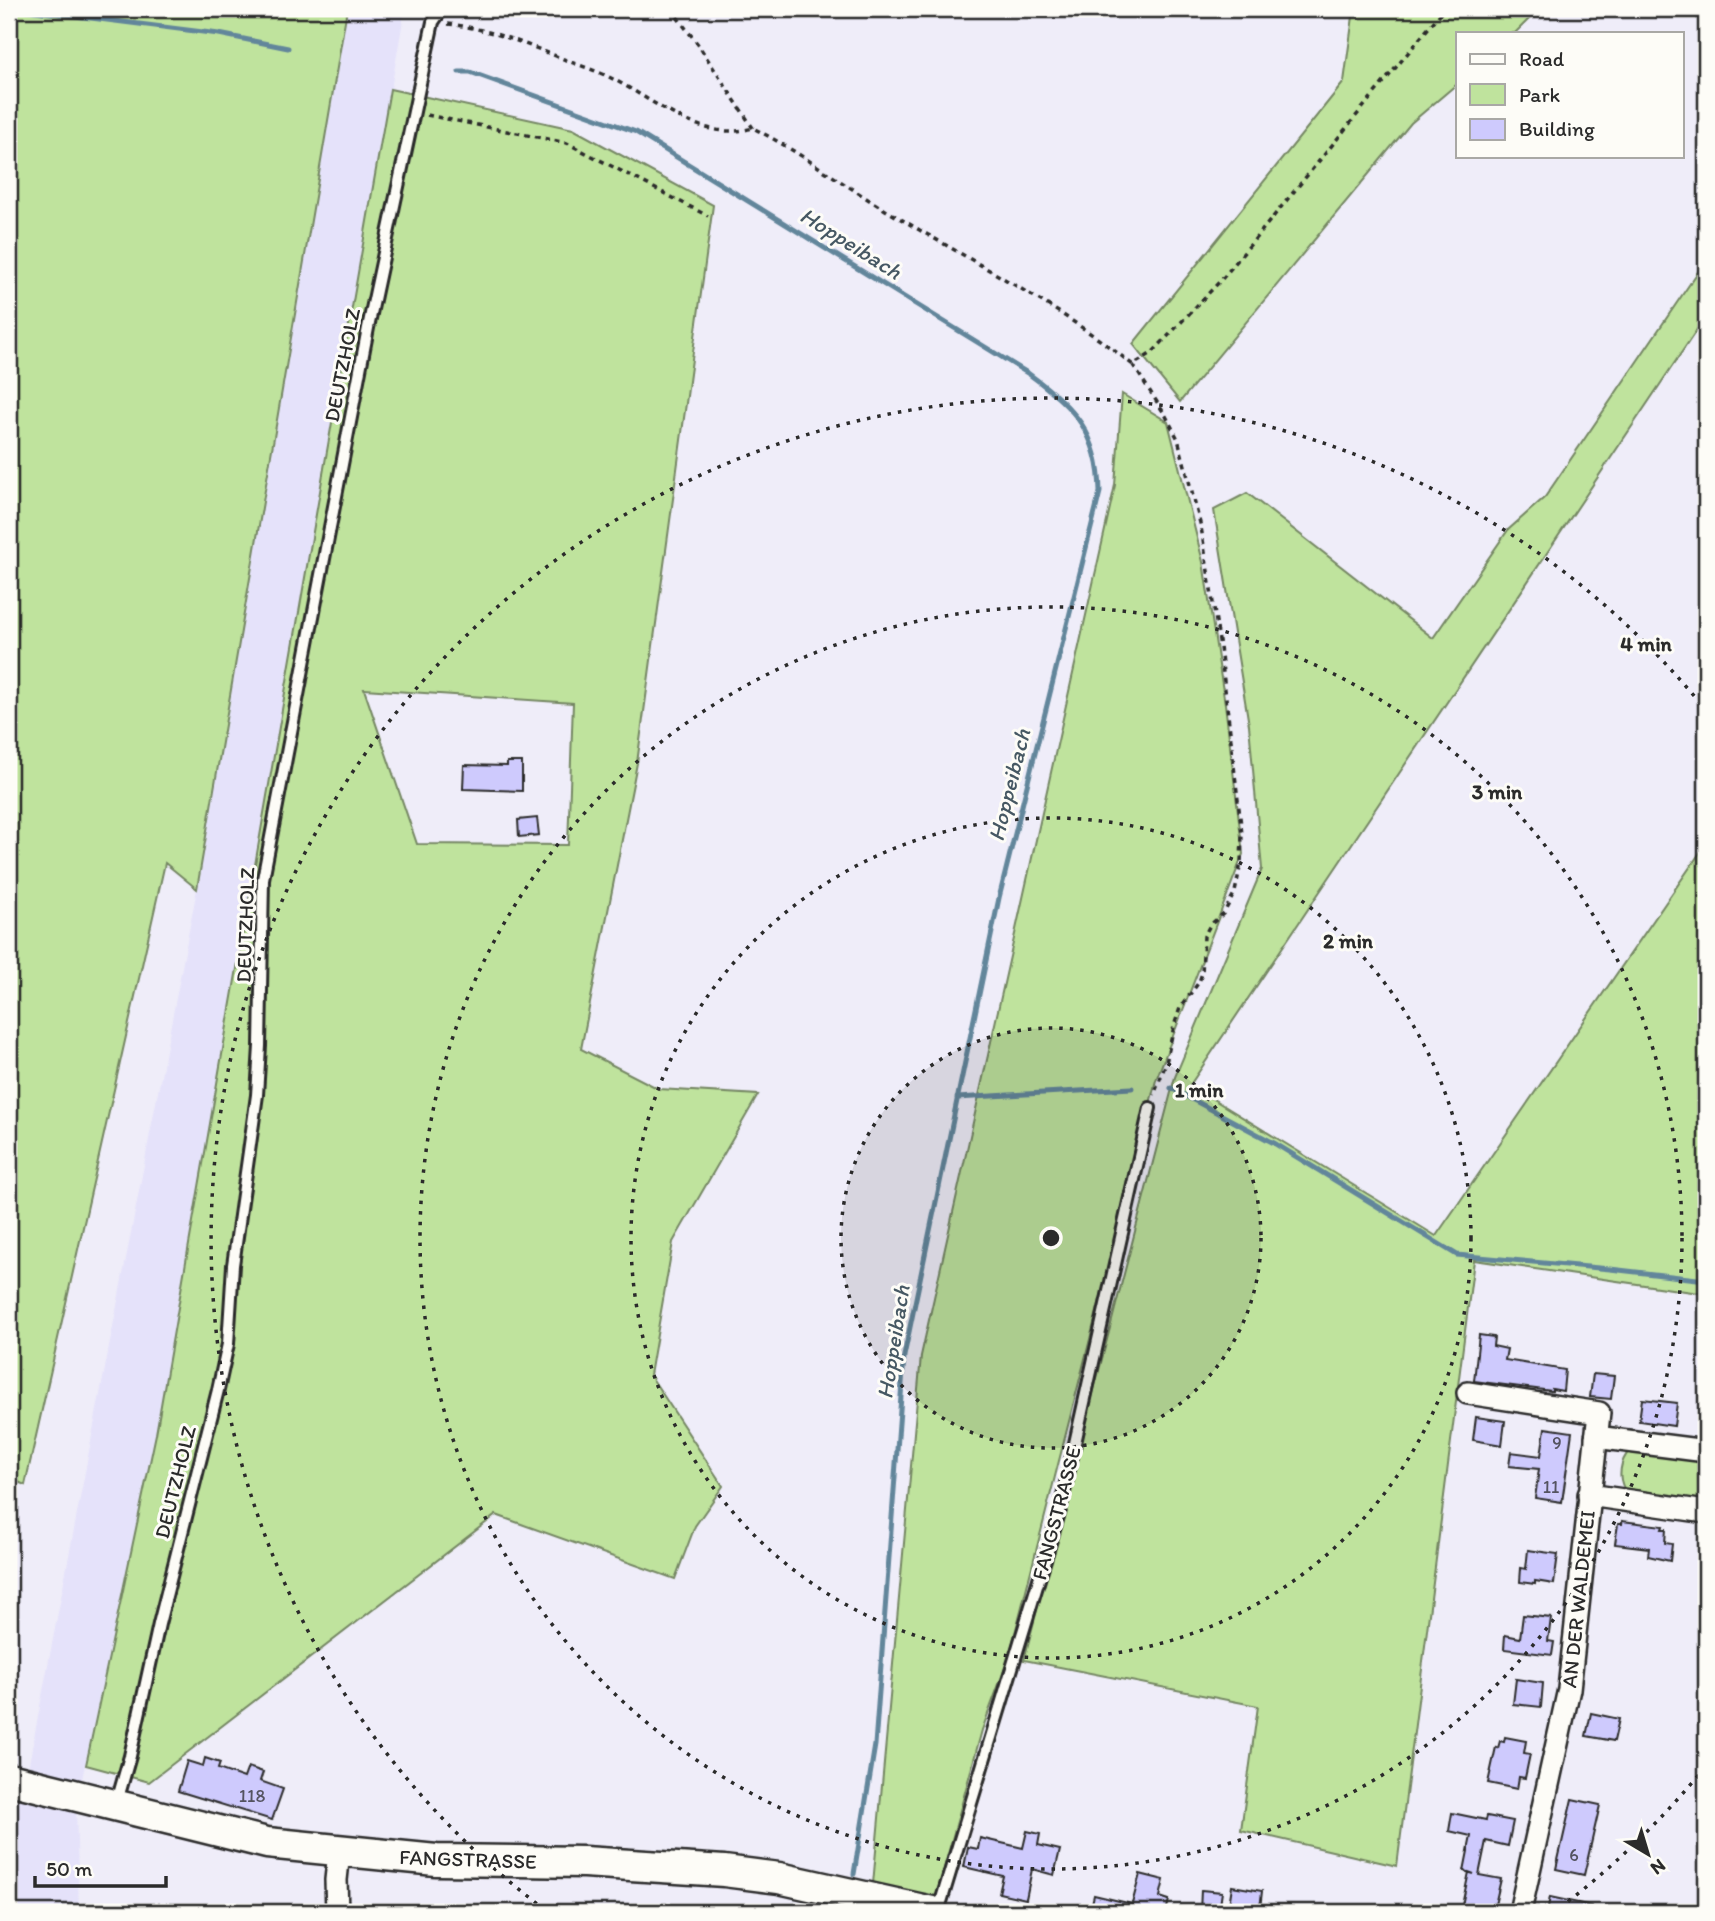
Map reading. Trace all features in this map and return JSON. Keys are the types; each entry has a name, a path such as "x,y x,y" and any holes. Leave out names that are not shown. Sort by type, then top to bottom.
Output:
{"main road":[{"name":"FANGSTRASSE","path":"9,1779 267,1843 436,1860 584,1862 724,1871 779,1878 932,1912"}],"street":[{"name":"AN DER WALDEMEI","path":"1468,1393 1599,1413 1569,1689 1520,1912"},
{"path":"1596,1437 1706,1451"},
{"path":"1589,1495 1706,1512"},
{"path":"337,1912 339,1852"}],"lane":[{"name":"DEUTZHOLZ","path":"116,1805 228,1344 233,1265 259,1071 263,879 368,328 433,22 442,9"},
{"name":"FANGSTRASSE","path":"937,1912 1059,1510 1150,1108"}],"path":[{"path":"671,9 753,128 778,141 891,214 1063,313 1133,365 1178,439 1201,527 1220,647 1242,834 1241,863 1235,892 1224,914 1203,936 1202,973 1199,982 1180,1008 1163,1072 1150,1108"},
{"path":"1133,365 1152,353 1222,279 1444,9"},
{"path":"433,22 455,24 521,42 610,77 686,120 718,132 753,128"},
{"path":"414,112 566,143 708,216"}],"shaded area":[{"path":"347,9 405,9 156,1434 76,1807 79,1912 9,1912 9,1818 28,1769 197,889"}],"green space":[{"path":"9,9 347,9 197,889 165,863 25,1485 9,1478"},
{"path":"1354,9 1539,9 1516,32 1456,32 1456,85 1411,123 1180,402 1133,344 1344,82"},
{"path":"390,89 573,129 713,205 637,763 581,1049 659,1089 758,1095 673,1242 650,1375 723,1486 695,1526 675,1579 496,1515 149,1782 86,1765 156,1434","holes":["364,689 573,703 568,845 417,844"]},
{"path":"1706,260 1706,316 1190,1085 1436,1236 1706,844 1706,1294 1474,1260 1397,1866 1241,1830 1258,1706 1024,1660 1175,1077 1262,869 1249,725 1214,510 1247,493 1433,638 1508,530 1545,497"},
{"path":"1122,394 1168,422 1203,562 1225,704 1243,854 1156,1080 1009,1657 982,1730 936,1898 873,1884 921,1356 1115,485"},
{"path":"1630,1450 1706,1455 1706,1505 1625,1490 1621,1469"}],"building":[{"path":"507,762 522,762 522,791 463,789 464,765 507,766"},
{"path":"537,818 539,835 519,837 518,820"},
{"path":"1479,1335 1494,1337 1493,1346 1507,1349 1505,1360 1565,1370 1563,1391 1474,1381"},
{"path":"1593,1374 1614,1376 1611,1399 1590,1397"},
{"path":"1642,1399 1677,1403 1674,1426 1639,1421"},
{"path":"1476,1417 1505,1421 1502,1445 1473,1440"},
{"path":"1545,1428 1572,1432 1562,1502 1535,1498 1539,1469 1509,1466 1511,1452 1541,1456"},
{"path":"1622,1521 1663,1526 1662,1529 1666,1529 1665,1543 1672,1544 1670,1561 1648,1556 1649,1548 1615,1544 1618,1524 1622,1524"},
{"path":"1528,1550 1558,1554 1554,1584 1520,1582 1521,1568 1526,1569"},
{"path":"1523,1615 1551,1618 1548,1641 1554,1642 1552,1655 1504,1649 1505,1635 1520,1638"},
{"path":"1516,1679 1543,1683 1541,1707 1513,1704"},
{"path":"1591,1713 1619,1719 1614,1741 1586,1736"},
{"path":"1505,1737 1526,1741 1524,1753 1530,1754 1525,1778 1519,1777 1517,1789 1488,1783 1496,1747 1498,1748 1500,1741 1504,1742"},
{"path":"205,1758 220,1763 218,1769 244,1778 248,1767 263,1772 260,1781 283,1789 272,1820 178,1791 187,1761 203,1766"},
{"path":"1572,1799 1600,1805 1584,1875 1556,1869"},
{"path":"1452,1813 1486,1820 1487,1816 1513,1821 1508,1846 1486,1841 1479,1875 1501,1879 1494,1909 1476,1905 1475,1912 1461,1910 1469,1872 1464,1871 1471,1836 1449,1831"},
{"path":"1027,1831 1040,1834 1038,1845 1060,1850 1054,1875 1032,1869 1026,1899 999,1893 1003,1876 964,1867 968,1847 978,1849 980,1838 1023,1848"},
{"path":"1140,1874 1164,1880 1160,1897 1169,1900 1166,1912 1090,1912 1094,1895 1132,1904"},
{"path":"1232,1886 1262,1891 1260,1909 1229,1905"},
{"path":"1201,1890 1222,1892 1219,1912 1200,1912"},
{"path":"1550,1897 1592,1906 1591,1912 1547,1912"}],"waterway":[{"name":"Hoppeibach","path":"19,9 219,34 288,48"},
{"name":"Hoppeibach","path":"459,72 470,72 636,132 1029,374 1059,398 1081,423 1089,437 1099,471 1100,492 999,898 904,1356 875,1745 854,1874"},
{"path":"957,1098 1132,1088"},
{"path":"1171,1088 1274,1143 1457,1255 1706,1280"}]}
